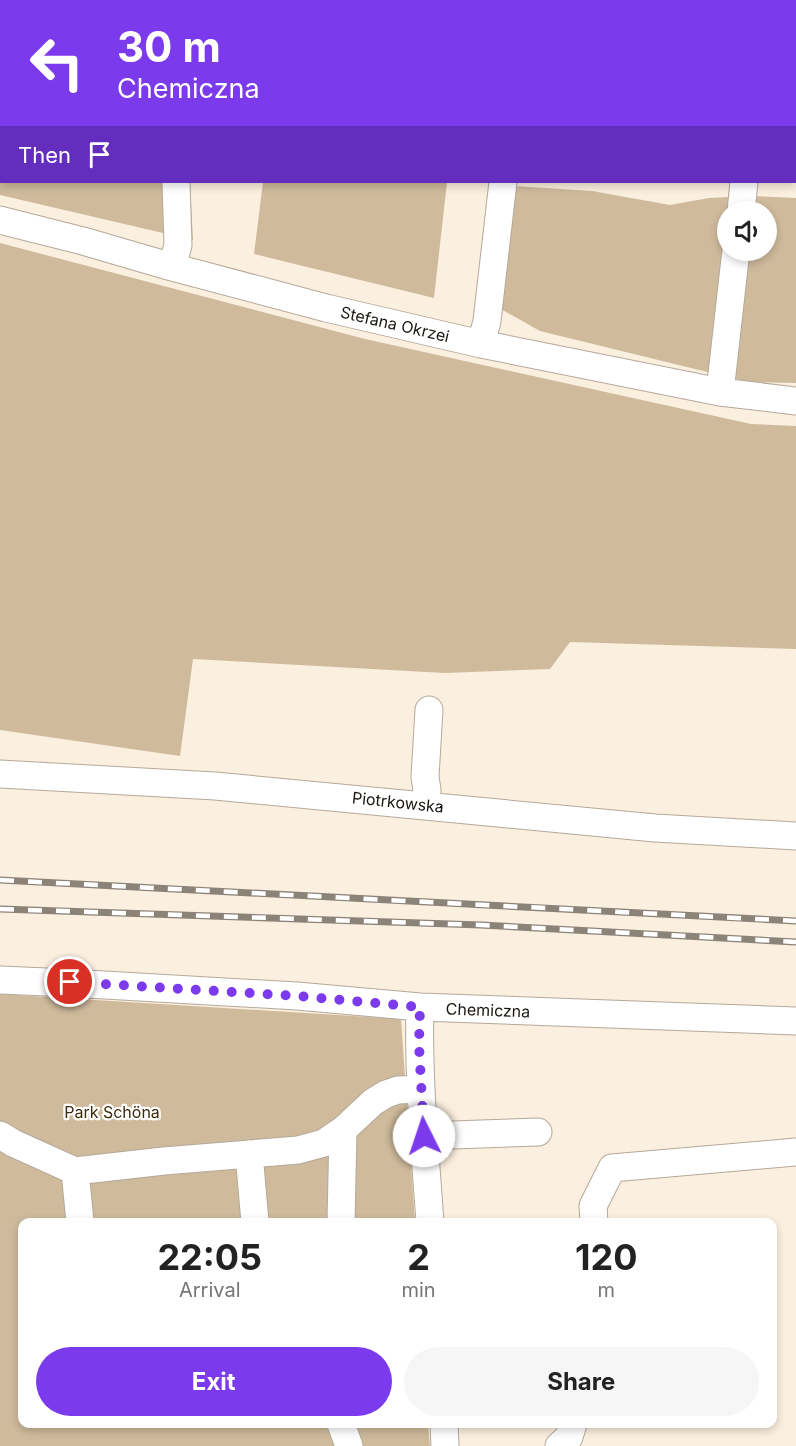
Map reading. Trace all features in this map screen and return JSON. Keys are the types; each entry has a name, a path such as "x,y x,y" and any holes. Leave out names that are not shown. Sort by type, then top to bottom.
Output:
{"street":[{"path":"172,267 178,245 176,183"},
{"path":"482,344 487,321 503,183"},
{"path":"742,201 744,183"},
{"name":"Stefana Okrzei","path":"0,220 326,308 482,344 720,392 796,401"},
{"path":"720,392 735,261"},
{"path":"426,805 428,790 425,777 429,710"},
{"name":"Piotrkowska","path":"0,774 215,786 655,828 796,836"},
{"name":"Chemiczna","path":"0,980 297,996 420,1007 796,1021"},
{"path":"420,1007 421,1089 430,1218"},
{"path":"0,1135 75,1171 298,1150 324,1143 386,1094 399,1090 421,1089"},
{"path":"341,1218 343,1130"},
{"path":"424,1136 538,1132"},
{"path":"594,1218 593,1206 612,1168 796,1152"},
{"path":"249,1154 255,1218"},
{"path":"75,1171 80,1218"},
{"path":"342,1428 349,1446"},
{"path":"444,1428 445,1446"},
{"path":"559,1446 569,1437 572,1428"}],"green space":[{"path":"0,183 190,183 193,240 0,195"},
{"path":"263,183 447,183 434,298 254,254"},
{"path":"514,186 592,191 670,205 709,198 753,196 796,198 796,383 748,382 540,331 499,308"},
{"path":"0,243 365,339 751,424 796,426 796,649 570,642 550,669 445,673 193,659 180,756 0,730"},
{"name":"Park Schöna","path":"0,994 401,1019 415,1218 18,1218 18,1428 428,1428 430,1446 0,1446"}],"railway":[{"path":"0,880 796,921"},
{"path":"0,909 481,925 796,942"}],"route":[{"path":"70,982 297,996 420,1007 419,1045 424,1136"}]}
